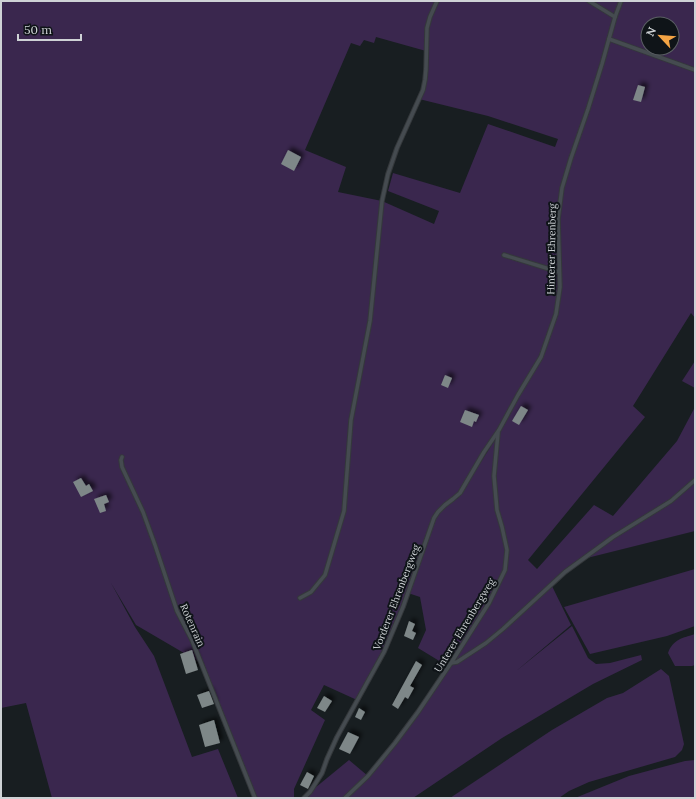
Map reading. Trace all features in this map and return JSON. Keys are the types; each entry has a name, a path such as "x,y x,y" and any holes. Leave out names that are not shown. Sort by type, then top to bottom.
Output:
{"lane":[{"path":"300,598 311,592 325,575 344,511 351,420 370,321 382,201 388,174 397,148 423,90 426,69 426,28 437,1"},
{"path":"589,1 615,17"},
{"name":"Hinterer Ehrenberg","path":"499,430 541,357 556,314 560,287 558,219 562,188 621,1"},
{"path":"609,39 695,70"},
{"path":"504,255 559,272"},
{"name":"Unterer Ehrenbergweg","path":"346,798 368,776 418,712 493,596 505,570 507,550 504,533 497,510 494,476 499,430"},
{"name":"Vorderer Ehrenbergweg","path":"304,798 310,792 322,773 338,737 384,652 403,607 434,518 445,505 460,493 499,430"},
{"name":"Rotenrain","path":"122,457 122,466 143,512 177,611 192,640 255,798"},
{"path":"451,663 457,662 486,644 565,572 613,537 671,501 695,480"}],"shaded area":[{"path":"1,1 695,1 695,318 691,313 633,406 645,417 528,560 537,569 594,505 613,516 677,441 695,407 695,531 583,559 551,584 571,625 515,672 572,626 588,658 596,664 610,663 641,655 642,660 593,684 502,738 413,798 350,798 349,794 345,798 306,798 310,792 349,760 368,776 418,712 470,629 446,665 418,648 426,630 420,597 408,593 434,518 384,652 357,700 324,685 311,710 325,720 294,789 294,798 257,798 201,663 136,625 111,583 135,627 154,656 192,757 218,749 238,798 52,798 26,703 1,708","holes":["376,37 426,51 423,90 419,99 488,116 558,139 555,147 488,124 460,193 393,173 388,191 439,211 434,224 382,201 338,192 346,167 305,150 351,43 360,46 364,40 374,43","523,389 498,435 458,498 450,503 460,493"]},
{"path":"695,361 695,388 682,381"},
{"path":"695,569 695,626 667,636 590,654 564,607"},
{"path":"695,634 695,665 675,666 668,653 670,648 679,640"},
{"path":"661,669 669,676 684,744 682,750 675,757 589,782 569,791 559,798 450,798 552,730 607,698 623,693"},
{"path":"695,760 695,798 575,798 629,776 685,761"}],"building":[{"path":"638,85 645,87 641,102 633,100"},
{"path":"288,150 301,157 294,171 281,164"},
{"path":"445,375 452,378 448,388 441,385"},
{"path":"521,406 528,410 519,425 512,421"},
{"path":"465,410 479,415 476,422 474,421 472,427 460,422"},
{"path":"81,478 86,486 89,484 93,491 81,497 73,482"},
{"path":"106,495 109,502 104,504 106,511 100,513 94,499"},
{"path":"409,621 415,624 412,631 416,633 413,640 404,636"},
{"path":"192,650 198,670 186,674 180,654"},
{"path":"416,661 422,665 410,686 414,688 408,699 405,697 398,709 392,705"},
{"path":"209,691 214,704 202,708 197,695"},
{"path":"324,696 332,701 325,712 317,708"},
{"path":"359,708 365,712 361,720 355,717"},
{"path":"214,720 220,743 205,747 199,725"},
{"path":"348,732 359,737 350,754 339,749"},
{"path":"307,772 314,776 308,789 300,785"}]}
